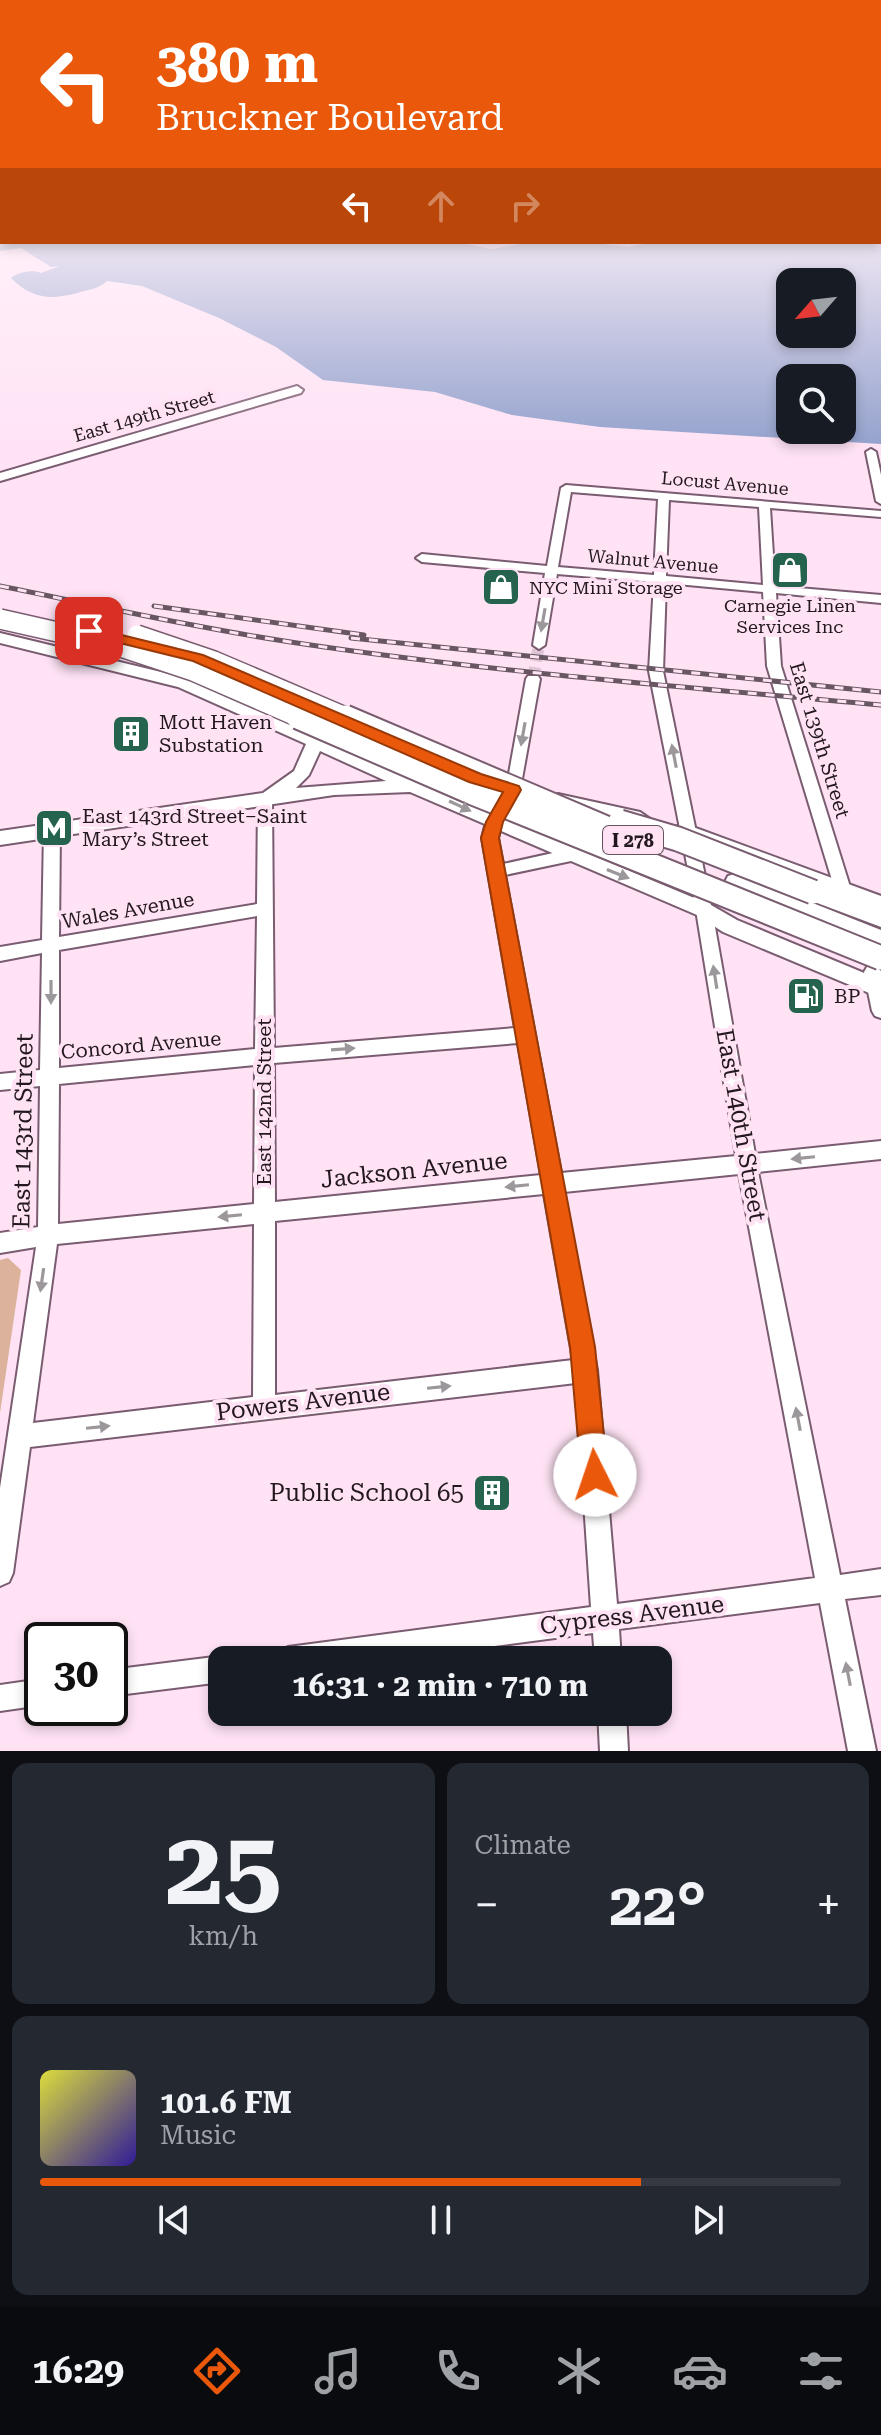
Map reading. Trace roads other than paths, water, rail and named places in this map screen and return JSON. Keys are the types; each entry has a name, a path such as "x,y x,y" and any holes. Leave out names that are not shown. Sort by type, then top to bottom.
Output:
{"highway":[{"name":"I 278","path":"0,606 145,637 191,651 516,795 737,882 881,933"},
{"name":"I 278","path":"0,617 115,645 193,671 473,793 878,976"},
{"path":"516,795 660,833 881,918"},
{"path":"737,882 881,944"}],"main road":[{"name":"East 149th Street","path":"0,477 297,390"},
{"path":"0,617 30,632"},
{"path":"0,617 166,648 249,679 696,873 881,944"},
{"path":"0,625 188,676 319,743 494,822 704,910 730,926 878,976"},
{"path":"0,638 135,669 228,680 364,739 516,795 689,832 881,904"},
{"path":"0,649 105,672 188,676 214,670 249,679"},
{"path":"265,798 295,780 303,771 305,757 319,743 364,739"},
{"path":"0,838 265,798 355,787 416,786"}],"street":[{"path":"871,452 881,501"},
{"name":"Locust Avenue","path":"552,570 566,488 881,514"},
{"name":"East 140th Street","path":"664,496 655,663 704,910 747,1164 862,1751"},
{"name":"East 139th Street","path":"764,504 774,666 843,890"},
{"name":"Walnut Avenue","path":"422,558 881,599"},
{"path":"539,645 552,570"},
{"path":"533,679 516,795 494,822 490,838 586,1370 607,1646"},
{"name":"East 142nd Street","path":"264,1406 265,798"},
{"name":"East 143rd Street","path":"0,1573 48,1235 52,830"},
{"path":"497,871 571,855"},
{"name":"Wales Avenue","path":"0,954 264,909"},
{"path":"878,976 881,1011"},
{"name":"Concord Avenue","path":"0,1082 51,1075 526,1035"},
{"name":"Jackson Avenue","path":"0,1243 264,1212 881,1150"},
{"name":"Powers Avenue","path":"20,1436 586,1370"},
{"name":"Cypress Avenue","path":"394,1646 881,1582"},
{"path":"128,1681 208,1671"},
{"path":"0,1698 24,1695"},
{"path":"613,1726 614,1751"}],"water":[{"path":"15,282 106,282 96,288 50,297 26,290"},
{"path":"112,282 776,282 776,348 856,348 856,282 881,282 881,444 856,442 856,364 776,364 776,438 600,427 512,415 435,392 323,380 276,347 219,318 142,286"}],"tunnel":[{"path":"533,679 539,645"}],"railway":[{"path":"0,586 222,631 370,653 589,678 881,705"},
{"path":"154,606 364,635"},
{"path":"351,638 881,692"}],"place":[{"name":"Carnegie Linen Services Inc","path":"790,570"},
{"name":"NYC Mini Storage","path":"501,587"},
{"name":"Mott Haven Substation","path":"131,734"},
{"name":"East 143rd Street–Saint Mary’s Street","path":"54,828"},
{"name":"BP","path":"806,996"},
{"name":"Public School 65","path":"492,1493"}]}
